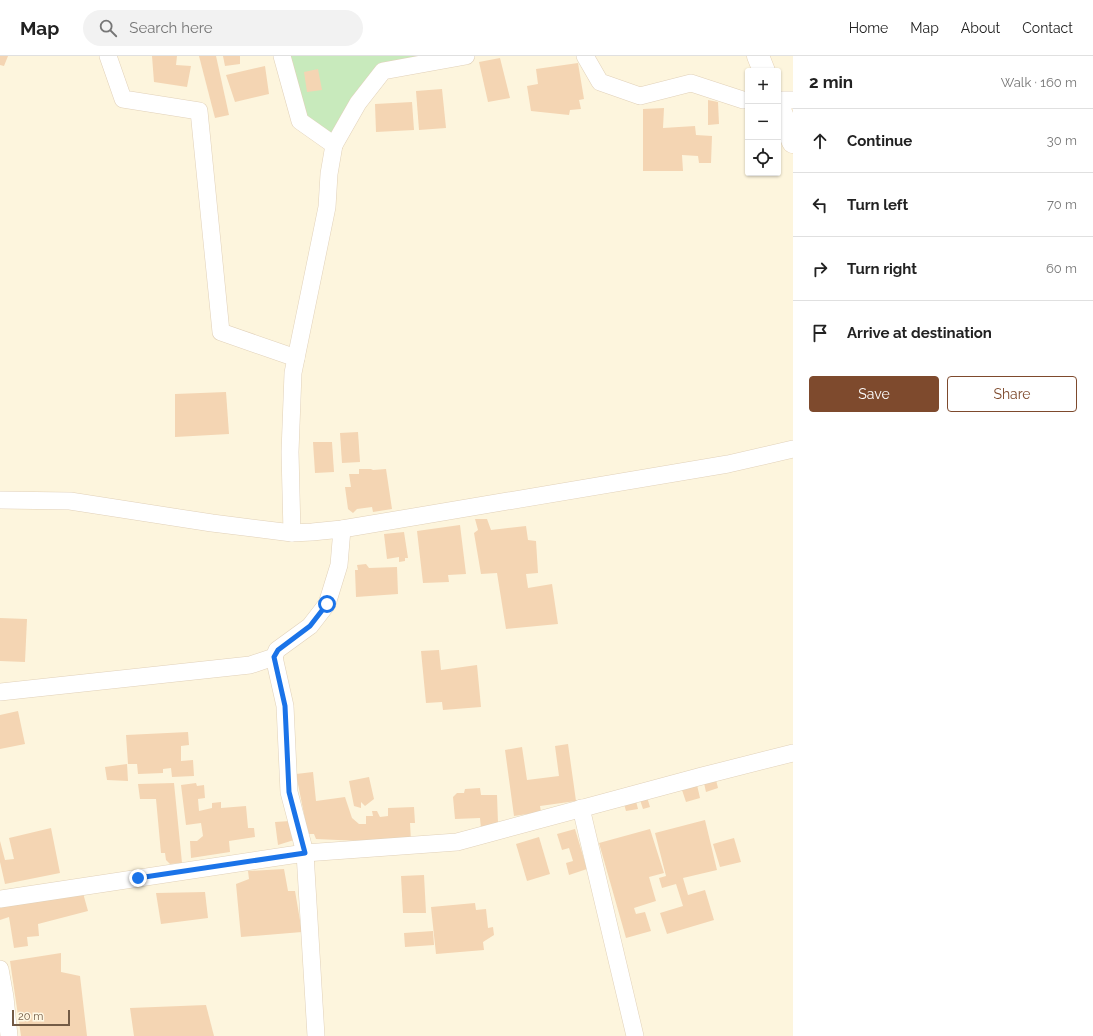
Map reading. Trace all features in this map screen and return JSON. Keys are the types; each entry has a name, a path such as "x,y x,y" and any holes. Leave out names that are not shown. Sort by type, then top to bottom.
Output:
{"street":[{"path":"108,56 123,99 199,111 221,332 296,358"},
{"path":"282,56 300,121 334,145"},
{"path":"292,533 290,438 293,373 327,207 329,174 334,145 358,103 383,71 466,56"},
{"path":"585,56 600,82 640,96 692,84 745,100"},
{"path":"758,56 763,68"},
{"path":"781,100 793,100"},
{"path":"781,112 793,142"},
{"path":"0,500 70,501 212,523 292,533 312,532 342,529 728,464 793,449"},
{"path":"316,1036 305,853 289,792 285,706 274,657 278,650 310,626 327,604 340,565 342,529"},
{"path":"0,692 250,664 274,657"},
{"path":"0,899 305,853 457,842 793,753"},
{"path":"581,808 635,1036"},
{"path":"0,969 5,997 9,1036"}],"green space":[{"path":"282,56 466,56 383,71 334,145 300,121"}],"building":[{"path":"0,56 8,56 4,66 0,65"},
{"path":"152,56 177,56 176,65 191,66 187,87 154,82"},
{"path":"199,56 216,56 229,115 215,118"},
{"path":"223,56 240,56 240,64 225,66"},
{"path":"500,58 510,98 488,102 479,62"},
{"path":"578,63 584,99 579,100 581,109 570,110 569,115 531,111 527,86 538,84 536,69"},
{"path":"265,66 269,94 235,102 226,75"},
{"path":"318,69 322,90 307,92 304,72"},
{"path":"442,89 446,128 419,130 416,91"},
{"path":"708,100 718,102 719,124 708,125"},
{"path":"412,102 414,130 376,132 375,104"},
{"path":"664,108 663,128 695,126 696,135 712,136 711,163 699,163 698,156 682,155 683,171 643,171 643,109"},
{"path":"226,392 229,434 175,437 175,394"},
{"path":"358,432 360,462 342,463 340,433"},
{"path":"313,442 332,442 334,472 315,473"},
{"path":"359,469 386,469 392,509 373,512 372,507 357,509 353,513 348,509 345,487 351,487 349,474 359,474"},
{"path":"475,519 487,519 491,530 526,526 528,540 536,541 538,573 526,574 528,588 552,584 558,624 506,629 497,573 481,574 474,533 478,530"},
{"path":"460,525 466,574 448,575 449,582 423,583 417,531"},
{"path":"404,532 408,558 405,558 405,561 399,562 399,557 387,559 384,534"},
{"path":"366,564 369,568 397,567 398,594 356,597 355,570 358,570 357,565"},
{"path":"0,618 27,619 25,662 0,661"},
{"path":"439,650 441,670 477,665 481,707 443,710 442,702 426,703 421,651"},
{"path":"18,711 25,744 0,749 0,715"},
{"path":"188,732 189,745 181,746 181,761 193,760 194,776 172,777 171,768 163,769 163,773 138,774 137,764 128,764 126,735"},
{"path":"568,744 576,801 540,806 541,812 514,816 505,750 522,747 527,780 559,776 555,746"},
{"path":"127,764 128,781 107,780 105,767"},
{"path":"313,772 316,801 345,797 352,818 359,824 366,824 366,816 373,816 372,811 377,811 380,817 388,816 388,808 414,807 415,823 410,823 411,841 316,839 314,834 308,834 296,774"},
{"path":"369,777 374,799 365,806 361,802 361,808 354,806 349,781"},
{"path":"716,780 718,788 706,792 704,783"},
{"path":"174,783 182,863 170,864 166,860 165,853 161,853 156,799 140,799 138,784"},
{"path":"196,783 197,786 204,785 205,798 198,799 199,811 212,808 212,803 221,802 221,808 246,806 248,828 254,828 255,837 229,841 230,852 191,858 190,841 197,841 203,836 201,823 186,825 181,785"},
{"path":"697,785 700,798 686,802 682,790"},
{"path":"480,788 481,795 497,795 498,823 481,829 480,818 455,819 453,797 457,793 464,793 465,789"},
{"path":"647,797 650,807 643,809 640,800"},
{"path":"636,801 638,809 626,811 624,804"},
{"path":"705,820 717,870 683,878 688,895 705,890 714,920 667,934 660,913 683,906 676,884 662,888 659,878 666,876 655,833"},
{"path":"290,821 294,840 278,845 275,822"},
{"path":"51,828 60,873 5,884 0,862 0,841 5,860 14,859 9,838"},
{"path":"575,829 587,869 569,875 566,863 573,861 569,848 562,850 557,834"},
{"path":"650,829 664,873 649,877 656,901 634,908 636,914 645,912 651,931 626,938 599,843"},
{"path":"539,837 550,874 527,881 516,844"},
{"path":"734,838 741,862 720,867 713,844"},
{"path":"284,869 288,891 295,891 302,932 241,937 236,884 249,879 248,871"},
{"path":"424,875 426,913 403,913 401,876"},
{"path":"205,892 208,918 161,924 156,893"},
{"path":"83,893 88,911 38,924 39,936 27,937 28,946 14,948 9,917 0,920 0,907"},
{"path":"475,903 476,910 486,909 488,928 493,927 494,935 483,942 484,950 436,954 431,907"},
{"path":"433,931 434,945 405,947 404,933"},
{"path":"61,953 61,972 80,976 87,1036 21,1036 10,961"},
{"path":"206,1005 214,1036 134,1036 130,1008"}],"route":[{"path":"138,878 305,853 289,792 285,706 274,657 278,650 310,626 327,604"}]}
